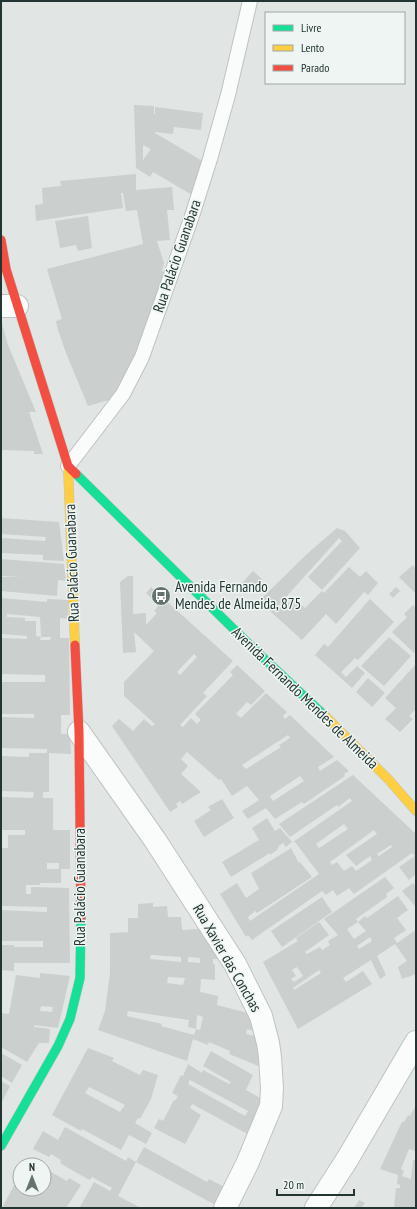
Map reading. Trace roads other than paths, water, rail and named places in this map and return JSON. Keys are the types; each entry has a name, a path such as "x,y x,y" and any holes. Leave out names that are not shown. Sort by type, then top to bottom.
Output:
{"street":[{"name":"Avenida Fernando Mendes de Almeida","path":"1,240 6,268 9,306 68,466 340,730 389,780 416,811"},
{"name":"Rua Palácio Guanabara","path":"1,1146 58,1046 70,1019 78,985 81,954 79,732 68,466"},
{"name":"Rua Xavier das Conchas","path":"79,732 155,840 235,964 261,1016 270,1057 272,1088 271,1106 247,1164 225,1208"},
{"path":"316,1208 348,1158 416,1042"}],"lane":[{"name":"Rua Palácio Guanabara","path":"68,466 123,394 142,357 192,216 210,159 228,95 250,1"}],"place":[{"name":"Avenida Fernando Mendes de Almeida, 875","path":"161,596"}]}
